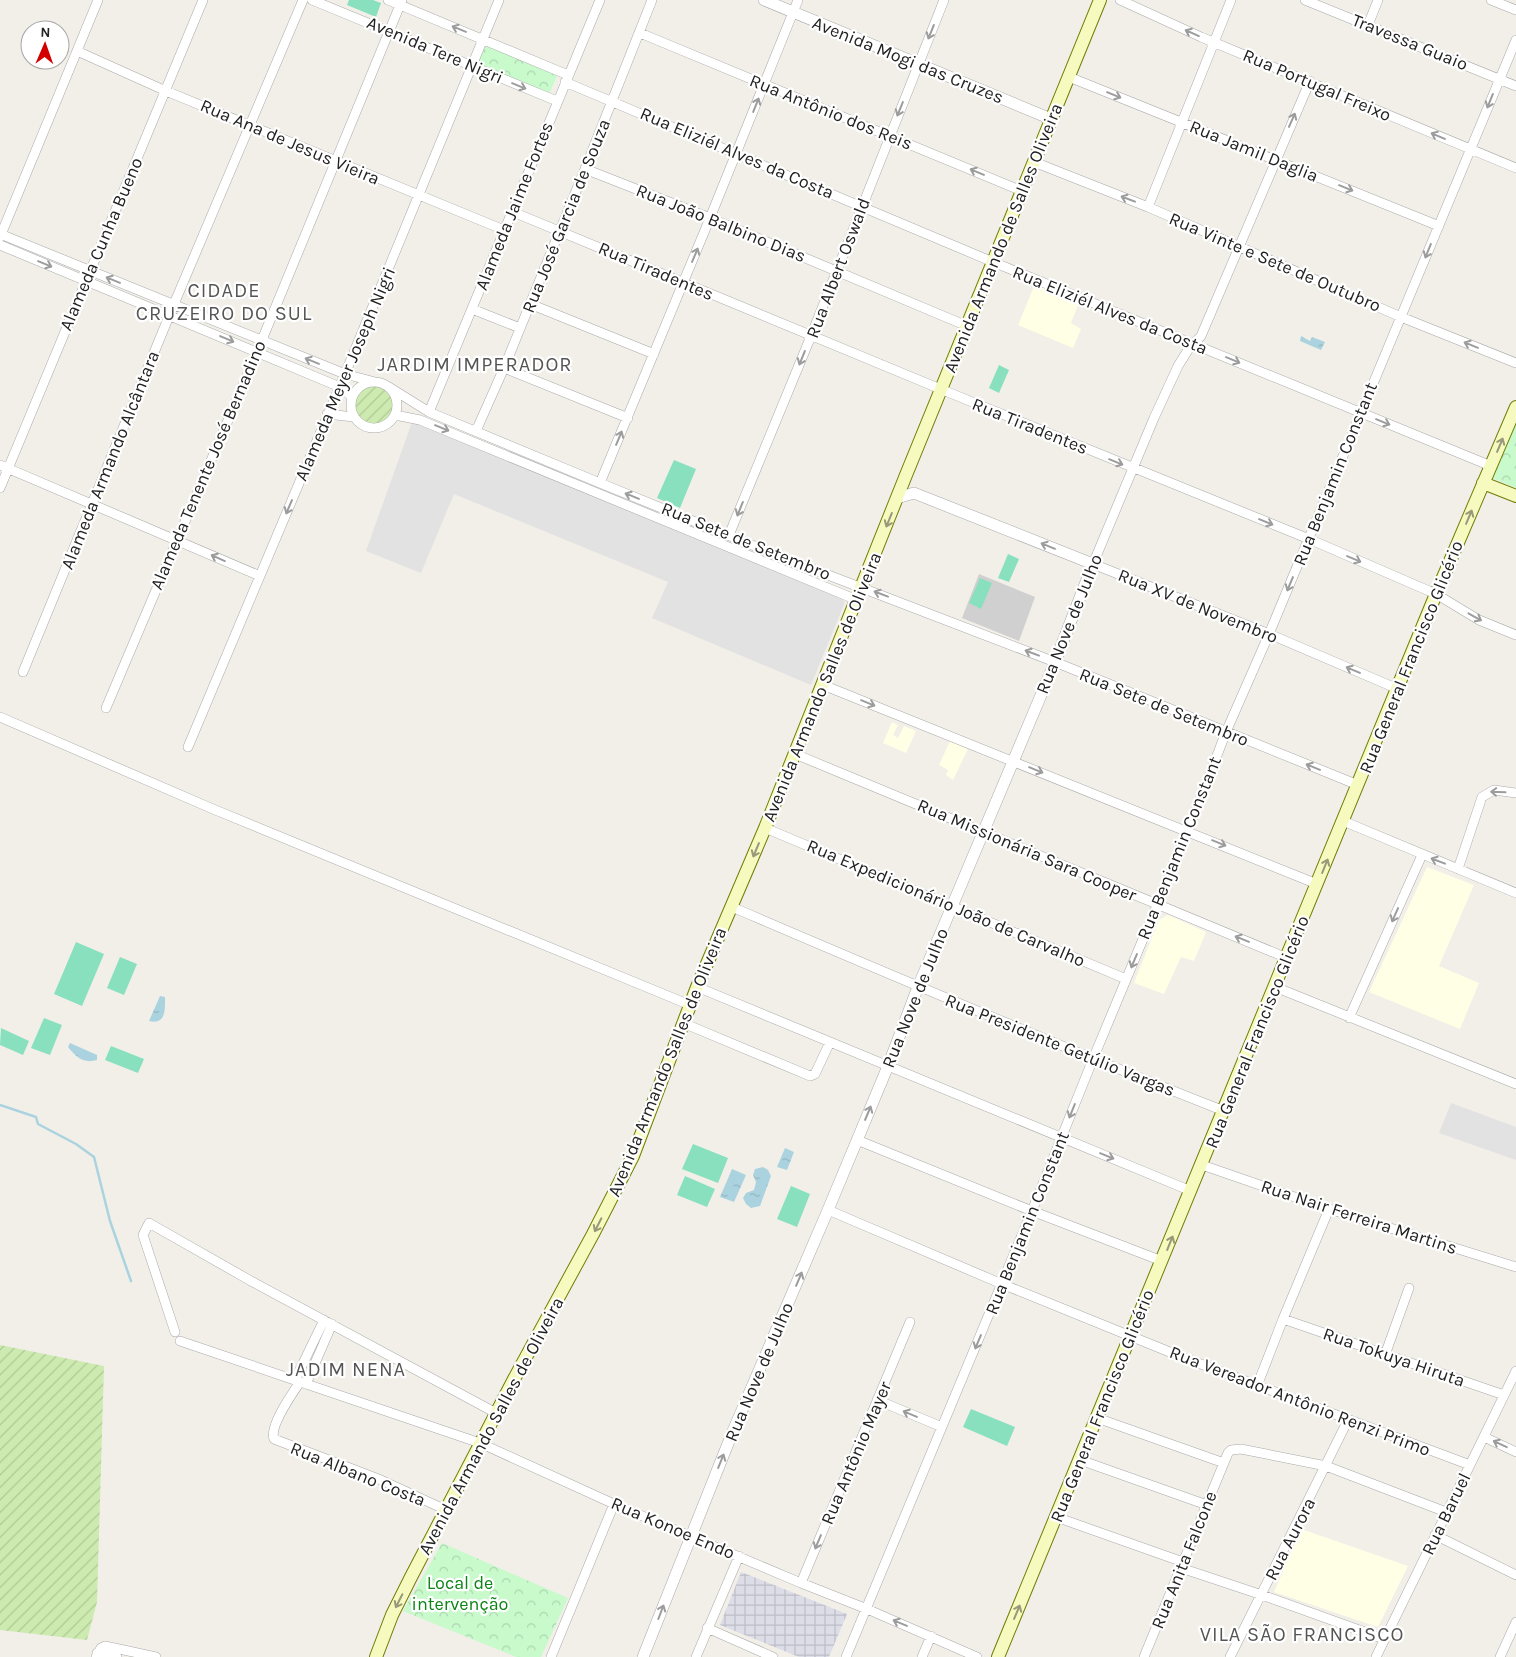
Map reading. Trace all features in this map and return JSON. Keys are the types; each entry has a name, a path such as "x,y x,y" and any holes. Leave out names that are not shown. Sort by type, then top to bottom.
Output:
{"main road":[{"name":"Avenida Armando de Salles Oliveira","path":"906,475 1100,0"},
{"name":"Rua General Francisco Glicério","path":"1002,1656 1056,1517 1436,594 1516,407"},
{"name":"Avenida Armando Salles de Oliveira","path":"376,1657 392,1615 480,1443 622,1178 638,1142 697,987 765,828 906,475"},
{"path":"1483,483 1516,496"}],"street":[{"path":"98,0 0,235 345,374 375,382 382,384 389,387 397,400 395,415 391,422 377,428 369,428 362,425 354,417 350,404 352,397 361,386 375,382"},
{"name":"Alameda Cunha Bueno","path":"0,488 4,467 86,280 203,0"},
{"name":"Alameda Armando Alcântara","path":"23,672 174,304 303,0"},
{"name":"Avenida Tere Nigri","path":"312,0 557,101"},
{"name":"Avenida Tere Nigri","path":"388,0 401,3 567,78"},
{"name":"Alameda Meyer Joseph Nigri","path":"188,747 340,387 499,0"},
{"name":"Alameda Jaime Fortes","path":"429,412 600,0"},
{"name":"Rua José Garcia de Souza","path":"476,431 586,169 652,0"},
{"name":"Avenida Mogi das Cruzes","path":"764,0 1052,119"},
{"path":"600,483 798,0"},
{"name":"Rua Albert Oswald","path":"729,535 811,336 944,0"},
{"name":"Rua Portugal Freixo","path":"1120,0 1214,42 1516,168"},
{"path":"1148,207 1231,0"},
{"name":"Travessa Guaio","path":"1305,0 1516,86"},
{"path":"1368,25 1378,0"},
{"path":"1491,0 1516,10"},
{"name":"Alameda Tenente José Bernadino","path":"106,708 257,352 401,3"},
{"name":"Rua Antônio dos Reis","path":"640,33 1022,191"},
{"name":"Rua Benjamin Constant","path":"846,1657 1032,1211 1188,831 1226,732 1309,539 1516,40"},
{"name":"Rua Ana de Jesus Vieira","path":"77,51 166,91 504,230"},
{"name":"Rua Jamil Daglia","path":"1068,77 1439,226"},
{"name":"Rua Eliziél Alves da Costa","path":"567,78 613,101 993,262 1491,466"},
{"name":"Rua Nove de Julho","path":"643,1657 733,1431 888,1066 918,987 1055,662 1132,468 1178,366 1188,350 1201,336 1310,81"},
{"name":"Rua Vinte e Sete de Outubro","path":"1034,162 1148,207 1401,317 1516,363"},
{"name":"Rua João Balbino Dias","path":"586,169 837,270 967,326"},
{"name":"Rua Tiradentes","path":"513,212 941,390 1309,539 1436,594 1479,620 1516,635"},
{"path":"0,245 340,387 352,397"},
{"path":"530,304 654,354"},
{"path":"472,309 520,328"},
{"path":"504,368 628,418"},
{"name":"Rua Sete de Setembro","path":"389,387 429,412 600,483 1055,662 1358,785"},
{"path":"328,414 354,417"},
{"name":"Rua Sete de Setembro","path":"395,415 413,417 429,423 856,600"},
{"path":"4,467 260,576"},
{"path":"897,498 914,493 906,475"},
{"name":"Rua XV de Novembro","path":"914,493 1269,634 1398,689"},
{"path":"823,685 1317,884"},
{"path":"0,717 213,809 690,1005"},
{"name":"Rua Missionária Sara Cooper","path":"795,754 1287,958"},
{"path":"1458,868 1482,796 1494,790 1516,793"},
{"path":"1343,821 1422,855 1515,890"},
{"name":"Rua Expedicionário João de Carvalho","path":"765,828 1126,979"},
{"path":"1349,1018 1422,855"},
{"name":"Rua Presidente Getúlio Vargas","path":"732,907 918,987 1224,1111"},
{"path":"697,987 1191,1191"},
{"path":"1275,987 1516,1084"},
{"path":"683,1023 810,1076 815,1074 830,1042"},
{"path":"857,1140 1162,1261"},
{"name":"Rua Nair Ferreira Martins","path":"1202,1165 1329,1209 1516,1267"},
{"path":"1258,1386 1283,1319 1329,1209"},
{"name":"Rua Vereador Antônio Renzi Primo","path":"828,1210 1002,1284 1131,1336 1258,1386 1470,1465"},
{"path":"175,1332 143,1234 149,1223 251,1281 496,1413"},
{"path":"1385,1355 1409,1288"},
{"name":"Rua Tokuya Hiruta","path":"1283,1319 1504,1394"},
{"name":"Rua Albano Costa","path":"328,1322 300,1382 274,1426 274,1439 381,1480 446,1510"},
{"name":"Rua Antônio Mayer","path":"801,1583 910,1322"},
{"name":"Rua Konoe Endo","path":"180,1342 480,1443 614,1504 801,1583 867,1608 977,1657"},
{"name":"Rua Baruel","path":"1377,1657 1384,1639 1516,1371"},
{"path":"877,1400 942,1428"},
{"path":"1097,1418 1224,1463 1231,1450 1241,1449 1326,1466 1446,1512"},
{"name":"Rua Aurora","path":"1230,1657 1348,1420"},
{"path":"1484,1437 1516,1452"},
{"path":"1080,1460 1207,1505"},
{"name":"Rua Anita Falcone","path":"1144,1657 1224,1463"},
{"path":"551,1657 614,1504"},
{"path":"1056,1517 1384,1639"},
{"path":"1435,1535 1516,1576"},
{"path":"696,1657 739,1556"},
{"path":"1500,1657 1516,1622"},
{"path":"707,1628 773,1657"},
{"path":"922,1657 931,1636"},
{"path":"117,1657 97,1655 101,1648 105,1646 156,1657"}],"shaded area":[{"path":"1035,284 1079,303 1071,323 1081,329 1073,348 1018,325"},
{"path":"412,422 839,596 845,602 811,685 652,618 668,582 454,494 421,573 366,551"},
{"path":"979,574 1035,597 1019,641 962,618"},
{"path":"892,722 898,725 893,735 898,738 904,726 916,731 906,753 883,743"},
{"path":"950,741 968,749 953,780 946,775 948,770 939,765"},
{"path":"1427,867 1474,885 1439,966 1479,983 1460,1029 1369,992"},
{"path":"1168,915 1206,932 1194,961 1181,957 1164,994 1134,983 1159,920"},
{"path":"1451,1103 1516,1127 1516,1160 1439,1133"},
{"path":"1301,1529 1408,1566 1378,1627 1274,1592"},
{"path":"741,1572 847,1614 829,1657 799,1657 720,1625"}],"green space":[{"path":"349,0 373,0 381,3 376,17 347,5"},
{"path":"485,44 554,71 557,76 550,92 479,64 478,57"},
{"path":"999,365 1009,370 999,393 989,388"},
{"path":"374,385 388,391 394,405 388,419 374,425 360,419 354,405 360,391"},
{"path":"1516,423 1516,488 1492,478"},
{"path":"674,460 696,469 680,508 657,498"},
{"path":"1008,554 1019,559 1009,582 998,578"},
{"path":"980,578 992,583 981,609 969,603"},
{"path":"76,942 104,954 82,1006 54,994"},
{"path":"120,957 137,964 124,995 107,988"},
{"path":"44,1018 62,1025 50,1055 31,1048"},
{"path":"1,1028 29,1041 23,1055 0,1045"},
{"path":"111,1046 144,1059 138,1073 105,1060"},
{"path":"693,1144 728,1158 718,1183 682,1169"},
{"path":"685,1176 715,1189 707,1207 677,1195"},
{"path":"791,1186 810,1194 797,1227 777,1219"},
{"path":"0,1345 104,1366 97,1602 87,1640 0,1630"},
{"path":"971,1409 1015,1427 1007,1446 963,1427"},
{"name":"Local de intervenção","path":"442,1543 568,1598 541,1657 516,1657 403,1611"}],"water":[{"path":"1301,336 1310,341 1312,337 1325,342 1321,350 1300,341"},
{"path":"160,996 165,997 162,1019 155,1022 149,1021"},
{"path":"70,1043 97,1055 97,1060 88,1061 80,1059 68,1047"},
{"path":"785,1148 794,1152 787,1170 777,1167"},
{"path":"763,1167 768,1170 771,1176 760,1206 751,1208 743,1198 746,1193 754,1190 756,1182 753,1175 755,1169"},
{"path":"732,1169 746,1175 734,1202 720,1197"}],"waterway":[{"path":"0,1105 36,1117 38,1124 76,1144 94,1157 110,1221 131,1281"}],"district":[{"name":"CIDADE CRUZEIRO DO SUL","path":"224,302"},
{"name":"JARDIM IMPERADOR","path":"475,364"},
{"name":"JADIM NENA","path":"346,1369"},
{"name":"VILA SÃO FRANCISCO","path":"1302,1634"}]}
